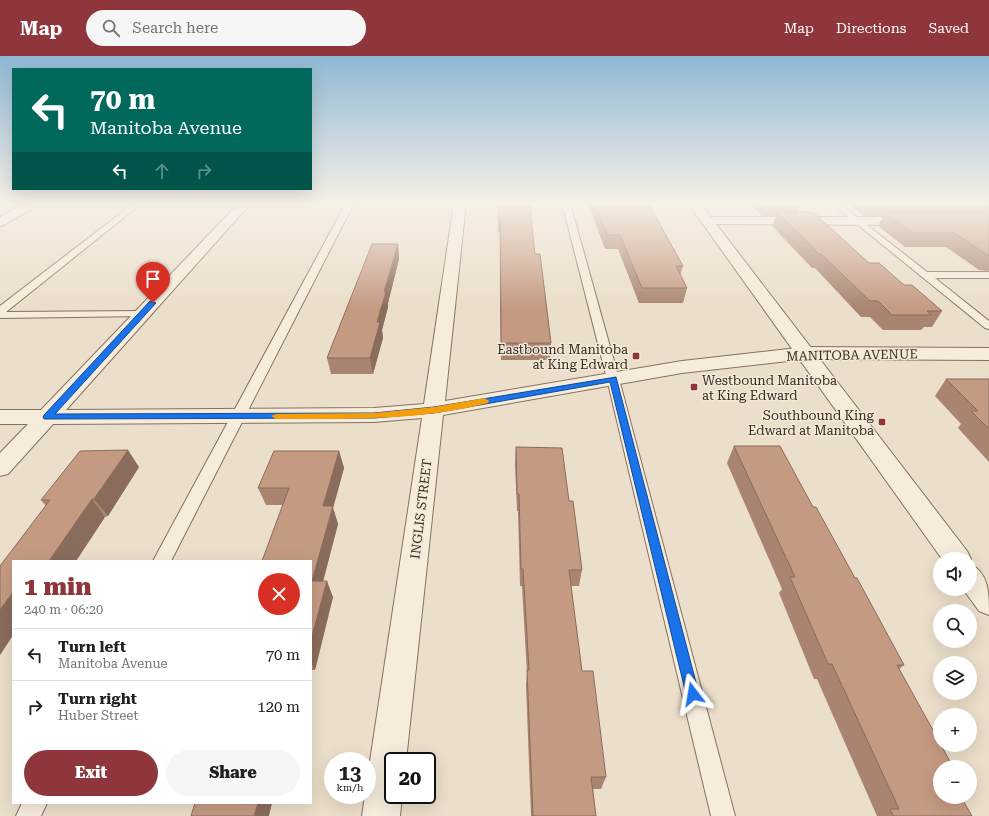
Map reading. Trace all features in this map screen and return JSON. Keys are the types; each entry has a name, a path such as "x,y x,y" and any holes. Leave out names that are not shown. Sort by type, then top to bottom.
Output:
{"street":[{"path":"0,468 212,238"},
{"name":"INGLIS STREET","path":"381,816 456,238"},
{"path":"720,238 952,552"},
{"name":"MANITOBA AVENUE","path":"0,417 238,417 374,415 434,410 682,367 806,353 989,354"},
{"path":"977,586 989,602"}],"lane":[{"path":"0,311 93,238"},
{"path":"163,560 331,238"},
{"path":"575,238 613,379 723,816"},
{"path":"879,238 989,326"},
{"path":"925,276 989,275"},
{"path":"0,314 143,314"},
{"path":"28,816 34,804"}],"building":[{"path":"500,238 533,238 535,254 540,254 551,343 501,343"},
{"path":"621,238 668,238 683,266 676,266 687,288 642,288"},
{"path":"803,238 842,238 869,263 879,263 904,285 912,285 942,311 927,311 931,315 892,315 878,301 870,301 821,254 819,254"},
{"path":"962,238 989,238 989,256"},
{"path":"372,244 398,244 384,292 386,292 377,322 380,322 370,358 327,358"},
{"path":"946,379 989,379 989,429 971,411 978,411"},
{"path":"734,446 780,446 813,507 816,507 855,578 857,578 904,665 897,665 933,730 933,752 945,752 949,760 933,760 933,804 965,804 972,816 893,816 890,809 899,809 832,664 828,664 790,577 795,577"},
{"path":"516,447 562,448 569,501 573,501 582,570 569,570 582,671 593,671 606,777 591,777 596,816 533,816 527,670 529,670 523,569 521,569"},
{"path":"128,450 50,560 12,560 12,593 0,610 0,566 50,500 41,500 80,451"},
{"path":"274,451 339,451 323,506 333,506 312,581 312,560 262,560 289,488 258,488"},
{"path":"312,581 327,581 312,636"},
{"path":"195,804 258,804 254,816 191,816"}],"slow traffic":[{"path":"276,416 374,415 434,410 485,401"}],"place":[{"name":"Eastbound Manitoba at King Edward","path":"636,356"},
{"name":"Westbound Manitoba at King Edward","path":"694,387"},
{"name":"Southbound King Edward at Manitoba","path":"882,422"}],"route":[{"path":"153,303 47,417 374,415 434,410 613,379 693,694"}]}
